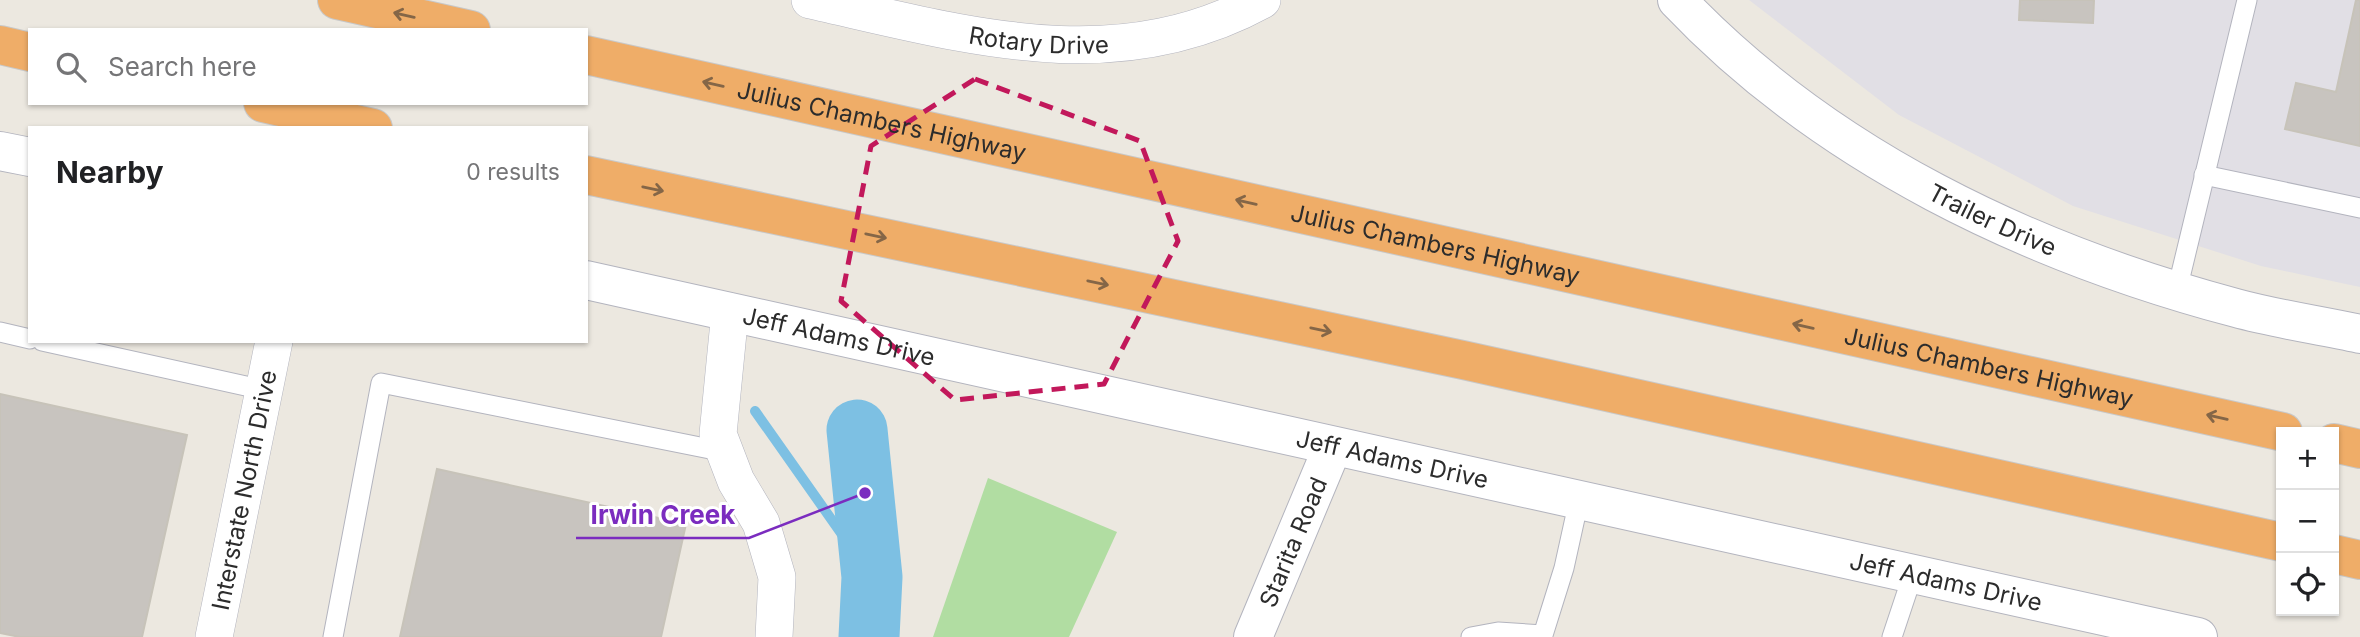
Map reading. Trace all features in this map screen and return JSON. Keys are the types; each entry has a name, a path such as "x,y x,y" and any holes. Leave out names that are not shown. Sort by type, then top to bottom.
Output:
{"highway":[{"path":"337,0 462,28"},
{"path":"0,45 28,52"},
{"name":"Julius Chambers Highway","path":"588,55 2276,430"},
{"path":"271,105 364,126"},
{"path":"588,175 1463,360 2276,541"},
{"path":"2339,444 2360,449"},
{"path":"2339,555 2360,560"}],"street":[{"name":"Rotary Drive","path":"810,0 976,37 1058,46 1099,44 1178,32 1217,22 1262,0"},
{"name":"Trailer Drive","path":"1677,0 1760,76 1841,136 1894,169 2009,230 2108,269 2237,309 2360,334"},
{"path":"0,151 28,157"},
{"name":"Jeff Adams Drive","path":"588,280 2198,637"},
{"path":"730,312 718,434 736,481 761,523 777,577 774,637"},
{"name":"Interstate North Drive","path":"214,637 274,343"},
{"name":"Starita Road","path":"1253,637 1333,446"}],"lane":[{"path":"2176,290 2247,0"},
{"path":"2204,175 2360,208"},
{"path":"0,332 28,339"},
{"path":"51,343 264,390"},
{"path":"333,637 382,383 724,452"},
{"path":"1471,637 1498,632 1543,635 1564,568 1579,500"},
{"path":"1892,637 1913,574"}],"highlighted area":[{"path":"975,79 1140,141 1178,241 1104,384 955,400 841,301 871,146"}],"shaded area":[{"path":"1749,0 2360,0 2360,287 2261,266 2073,206 1899,115"}],"green space":[{"path":"988,478 1117,532 1069,637 933,637"}],"building":[{"path":"2020,0 2094,0 2093,23 2019,20"},
{"path":"2356,0 2360,0 2360,146 2285,129 2296,83 2336,92"},
{"path":"0,394 187,435 142,637 20,637 0,633"},
{"path":"437,469 686,524 661,637 400,637"}],"waterway":[{"path":"755,411 872,577"},
{"path":"857,430 872,577 869,637"}],"place":[{"name":"Irwin Creek","path":"865,493"}]}
